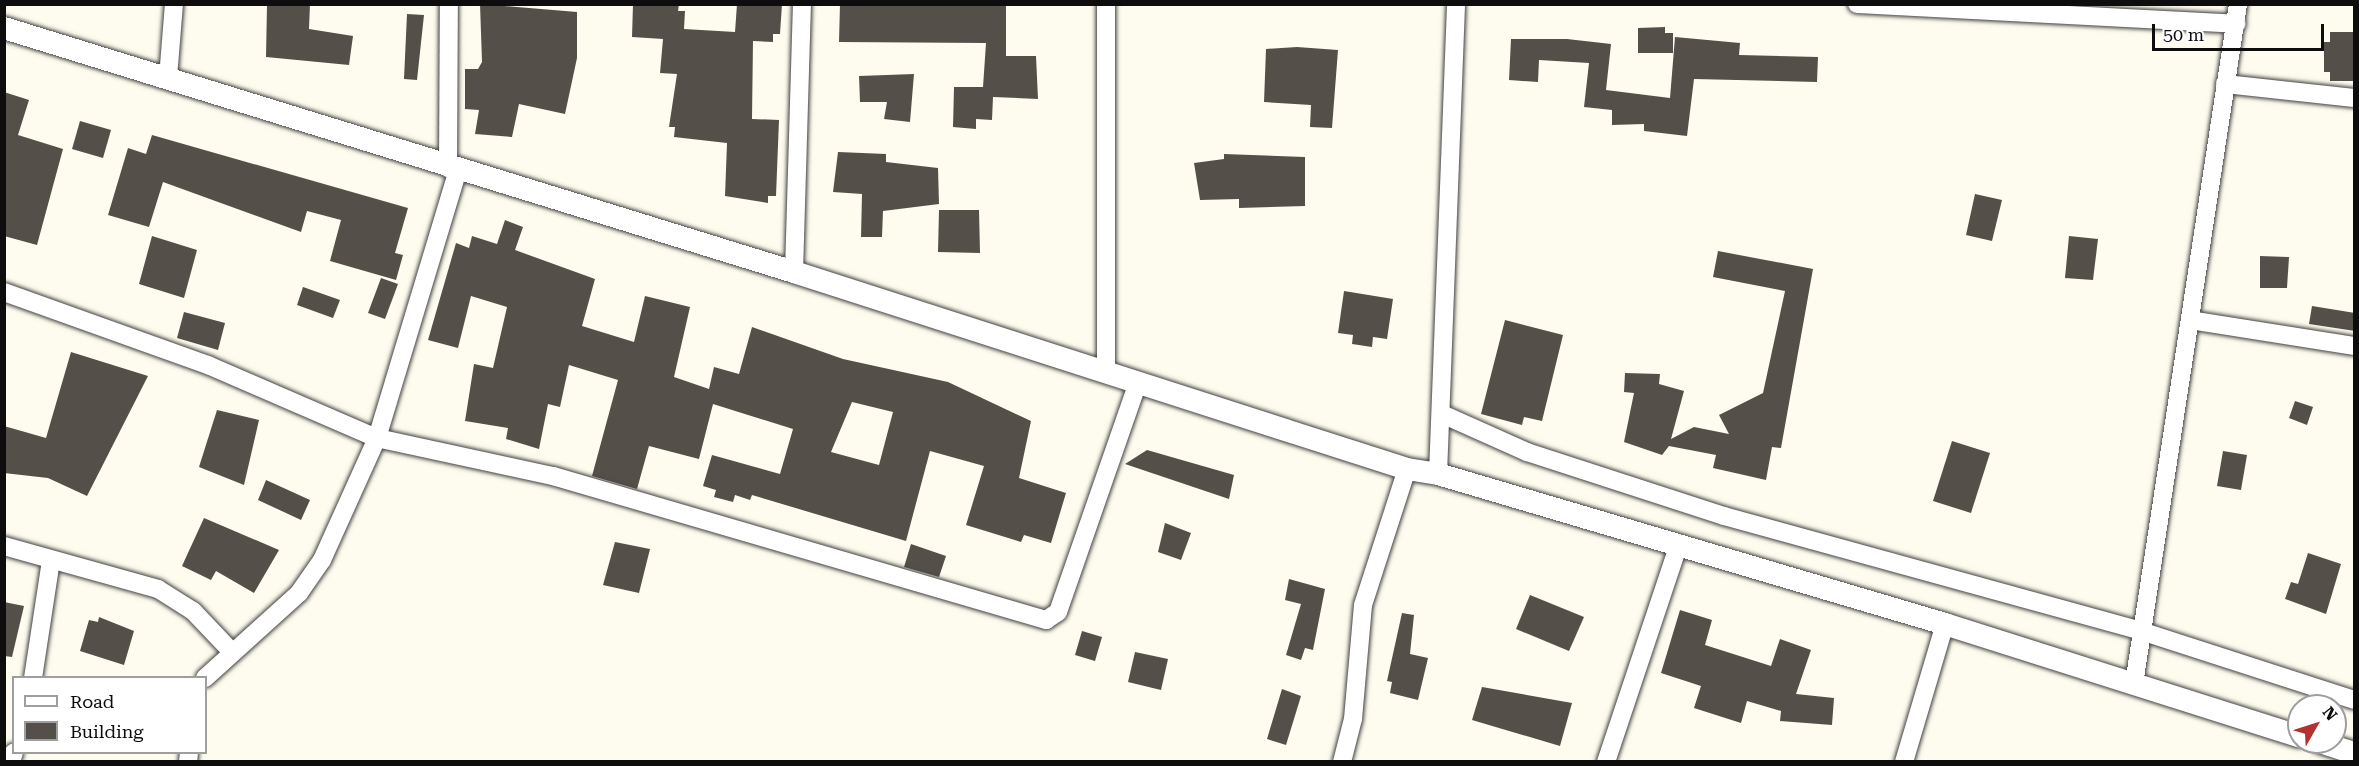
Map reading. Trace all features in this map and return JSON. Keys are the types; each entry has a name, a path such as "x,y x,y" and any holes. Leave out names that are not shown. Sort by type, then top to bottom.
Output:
{"street":[{"path":"168,78 174,4"},
{"path":"207,676 230,650 304,585 322,560 376,438 453,168 449,4"},
{"path":"794,272 802,4"},
{"path":"1106,4 1106,370"},
{"path":"1438,474 1444,415 1456,4"},
{"path":"1857,4 2236,24"},
{"path":"2134,684 2144,632 2238,4"},
{"path":"4,28 1106,370 1407,469 1438,474 1678,547 1945,624 2287,732"},
{"path":"2225,84 2355,98"},
{"path":"4,292 208,364 376,438 552,476 1046,620 1058,612 1138,382"},
{"path":"2190,320 2355,346"},
{"path":"1444,415 1527,452 1724,516 2144,632 2355,700"},
{"path":"1342,762 1353,719 1363,605 1407,469"},
{"path":"4,546 176,598 230,650"},
{"path":"1606,762 1678,547"},
{"path":"33,676 51,560"},
{"path":"1904,762 1945,624"}],"building":[{"path":"267,4 310,4 309,29 353,36 349,65 266,57"},
{"path":"480,4 577,12 577,58 565,114 519,104 512,137 475,134 479,110 465,109 465,69 478,69 482,62"},
{"path":"633,4 679,4 678,11 685,11 684,29 735,32 737,4 782,4 780,34 773,34 773,42 753,41 752,119 779,120 776,196 768,196 768,203 725,196 727,143 674,137 675,127 669,127 677,74 660,73 663,39 632,37"},
{"path":"840,4 1006,4 1006,56 1036,56 1038,99 993,97 992,120 976,119 976,129 953,127 954,87 983,87 986,43 839,42"},
{"path":"407,14 424,15 417,80 404,79"},
{"path":"1665,27 1665,33 1673,33 1673,53 1638,53 1638,28"},
{"path":"2330,32 2355,32 2355,81 2330,81 2330,72 2324,72 2324,42 2330,42"},
{"path":"1675,37 1740,43 1739,55 1818,57 1817,82 1694,79 1687,136 1644,131 1644,124 1612,125 1612,110 1584,107 1589,63 1539,60 1538,82 1509,80 1511,39 1567,39 1611,44 1606,90 1670,98"},
{"path":"1297,47 1338,50 1332,128 1310,127 1311,105 1264,102 1266,49"},
{"path":"914,74 910,122 884,119 887,102 860,102 859,76"},
{"path":"4,92 29,100 18,135 63,149 37,245 4,236"},
{"path":"80,121 111,130 103,158 72,149"},
{"path":"152,135 408,208 395,253 403,255 396,280 330,261 341,220 307,211 301,232 163,182 149,227 108,215 128,148 146,154"},
{"path":"838,152 886,154 886,162 938,168 939,204 883,211 882,237 861,237 862,194 833,192"},
{"path":"1224,154 1305,157 1305,206 1239,208 1239,199 1200,200 1194,163 1224,159"},
{"path":"1975,194 2002,200 1992,241 1966,235"},
{"path":"939,210 979,210 980,253 938,252"},
{"path":"505,220 523,227 515,250 595,279 582,326 634,342 645,296 690,307 674,377 709,389 714,367 739,374 752,327 843,359 948,382 1031,421 1019,478 1066,493 1051,543 1024,535 1021,542 966,525 984,466 930,451 906,541 752,495 750,500 735,495 733,502 714,497 716,490 703,486 712,455 780,474 793,429 713,404 699,459 649,446 637,489 592,476 618,380 569,365 560,407 548,404 539,449 506,439 508,428 465,421 474,364 493,368 507,307 471,296 458,348 428,340 456,243 469,248 472,236 497,244","holes":["852,402 893,412 879,465 831,452"]},
{"path":"152,236 197,250 184,298 139,284"},
{"path":"2069,236 2098,239 2093,280 2065,278"},
{"path":"1718,251 1813,269 1781,448 1772,447 1766,480 1713,468 1716,455 1669,446 1662,455 1624,442 1634,393 1624,392 1625,373 1660,374 1659,384 1684,391 1671,439 1694,427 1729,434 1719,415 1763,393 1785,291 1713,277"},
{"path":"2260,256 2289,257 2287,288 2260,288"},
{"path":"381,278 398,284 385,319 368,313"},
{"path":"303,287 340,300 333,318 297,305"},
{"path":"1344,291 1393,299 1387,339 1373,337 1372,347 1352,344 1353,335 1338,333"},
{"path":"2312,306 2355,313 2355,331 2309,324"},
{"path":"184,312 225,323 218,350 177,338"},
{"path":"1505,320 1563,335 1542,421 1524,417 1522,425 1481,414"},
{"path":"71,352 148,376 87,496 48,478 4,473 4,426 46,438"},
{"path":"2295,401 2313,407 2307,425 2289,418"},
{"path":"217,410 259,420 244,485 199,467"},
{"path":"1952,441 1990,453 1971,513 1933,501"},
{"path":"1147,450 1234,475 1229,499 1125,464"},
{"path":"2223,451 2247,455 2241,490 2217,486"},
{"path":"266,480 310,500 301,520 258,500"},
{"path":"204,518 279,550 254,593 216,571 211,580 182,566"},
{"path":"1165,523 1191,533 1181,560 1158,552"},
{"path":"615,542 650,549 639,593 603,585"},
{"path":"911,544 946,556 939,577 904,567"},
{"path":"2308,553 2341,564 2326,614 2285,599 2291,582 2298,584"},
{"path":"1289,579 1325,589 1313,650 1305,648 1301,660 1286,655 1301,604 1285,600"},
{"path":"1530,595 1584,617 1569,651 1516,629"},
{"path":"4,602 24,606 12,657 4,656"},
{"path":"1680,610 1712,620 1705,645 1771,666 1780,639 1811,650 1796,694 1834,698 1832,725 1780,721 1781,711 1747,701 1741,723 1694,708 1701,686 1661,673"},
{"path":"1402,613 1414,615 1410,654 1428,658 1418,700 1390,693 1392,682 1387,681"},
{"path":"99,617 134,631 124,665 80,651 89,620 98,622"},
{"path":"1082,631 1102,637 1095,661 1075,655"},
{"path":"1135,652 1168,659 1161,690 1128,682"},
{"path":"1482,687 1572,703 1560,746 1472,720"},
{"path":"1282,689 1301,696 1286,745 1267,739"}]}
